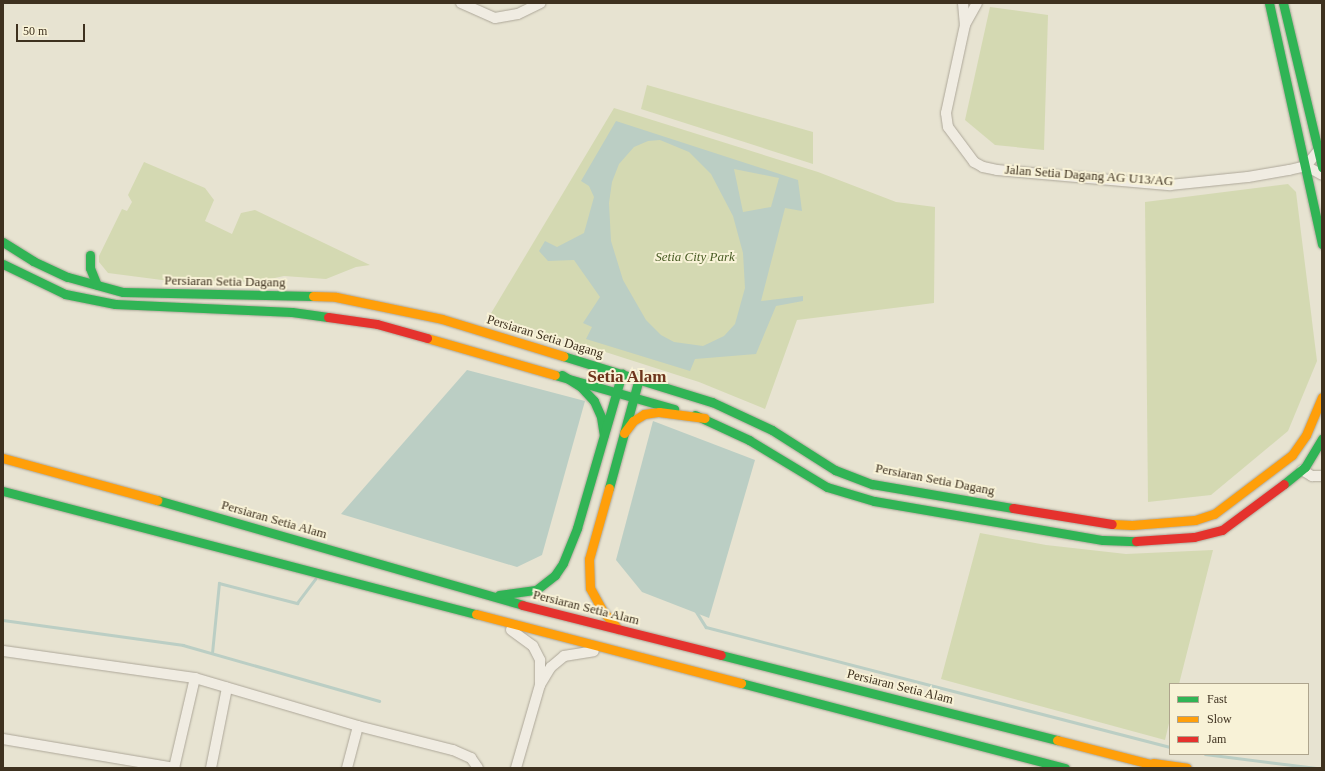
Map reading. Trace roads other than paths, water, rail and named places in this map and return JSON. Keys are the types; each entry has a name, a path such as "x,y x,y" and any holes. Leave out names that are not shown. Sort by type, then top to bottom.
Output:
{"main road":[{"path":"1265,3 1273,18"},
{"path":"1269,3 1322,244"},
{"path":"1284,3 1322,167"},
{"name":"Persiaran Setia Dagang","path":"3,242 33,261 68,278 123,292 344,298 442,319 639,378 718,406 772,430 835,470 872,484 1100,523 1132,525 1194,520 1214,514 1292,455 1306,435 1322,397"},
{"path":"90,255 90,268 97,285"},
{"path":"33,261 72,268"},
{"name":"Persiaran Setia Dagang","path":"3,264 71,296 155,308 292,312 345,318 377,324 562,375 705,418 749,440 827,487 874,501 1103,540 1132,541 1194,537 1222,530 1256,507 1302,470 1322,439"},
{"path":"491,597 536,590 555,575 577,528 622,373"},
{"path":"562,375 581,388 594,400 601,417 604,436"},
{"path":"618,630 602,610 590,588 589,559 639,378"},
{"path":"622,436 633,421 644,414 659,412 705,418"},
{"path":"9,449 71,475"},
{"name":"Persiaran Setia Alam","path":"3,458 71,475 491,597 1132,761 1166,768"},
{"path":"3,491 143,529 485,616 1065,768"},
{"path":"42,512 143,529"},
{"path":"1132,761 1187,768"}],"street":[{"path":"461,3 495,18 518,14 541,3"},
{"name":"Jalan Setia Dagang AG U13/AG","path":"963,3 965,25"},
{"name":"Jalan Setia Dagang AG U13/AG","path":"977,3 965,25 946,113 948,127 974,162 983,167 997,170 1170,185 1248,177 1306,166"},
{"path":"1319,150 1306,166 1322,175"},
{"path":"1302,470 1312,476 1322,476"},
{"path":"485,616 520,635 533,646 540,660 540,685"},
{"path":"3,651 195,678 358,726 453,750 471,758 478,768"},
{"path":"516,768 540,685 551,667 564,656 581,651 618,651"},
{"path":"3,739 174,768 195,678"},
{"path":"211,768 227,688"},
{"path":"347,768 358,726"}],"waterway":[{"path":"212,653 219,583 297,603 315,579"},
{"path":"696,611 706,627 1169,747"},
{"path":"3,620 183,645 379,701"},
{"path":"1213,755 1316,768"}],"district":[{"name":"Setia Alam","path":"627,377"}],"park label":[{"name":"Setia City Park","path":"695,257"}]}
